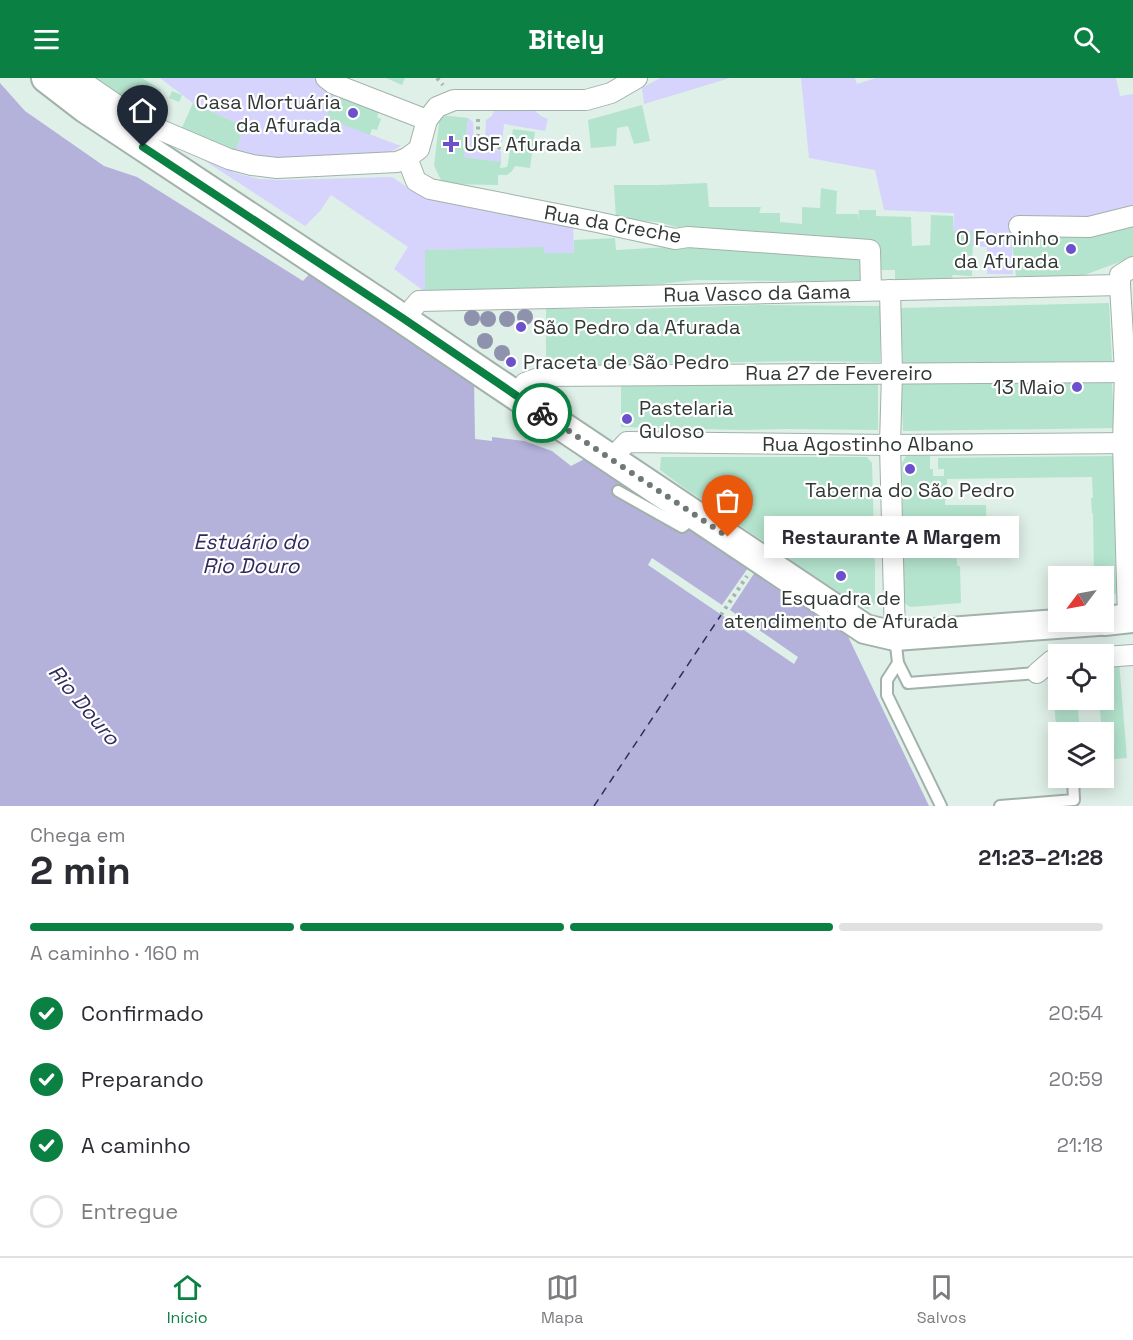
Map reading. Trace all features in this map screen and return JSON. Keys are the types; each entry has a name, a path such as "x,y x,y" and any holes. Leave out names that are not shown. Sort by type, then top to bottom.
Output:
{"main road":[{"path":"46,78 94,115 404,319 865,629 895,636 1048,625"}],"street":[{"path":"77,78 142,122 229,159 277,168 397,162 419,149 427,120 437,107 454,100 586,100 611,93 637,78"},
{"path":"326,78 334,84 427,120"},
{"name":"Rua da Creche","path":"407,158 416,181 430,189 675,239 688,237 870,250 881,290"},
{"path":"1019,226 1089,227 1133,216"},
{"path":"1122,619 1129,371 1120,275 1133,267"},
{"name":"Rua Vasco da Gama","path":"404,319 419,301 1120,285"},
{"path":"881,290 892,373 890,445 895,636"},
{"name":"Rua 27 de Fevereiro","path":"516,396 525,383 544,376 1129,371"},
{"name":"Rua Agostinho Albano","path":"611,459 627,442 890,445 1128,443"},
{"path":"1114,656 1133,655"},
{"path":"1037,673 1048,664"}],"lane":[{"path":"618,491 682,527 697,516"},
{"path":"895,636 898,663 908,683 1037,673"},
{"path":"898,663 887,680 887,695 941,806"},
{"path":"1000,806 1074,800 1073,788"}],"path":[{"path":"478,100 478,144 502,148"},
{"path":"722,615 759,558"}],"shaded area":[{"path":"160,78 319,78 335,92 326,118 401,146 383,156 282,160 233,156 245,127 193,103"},
{"path":"660,78 730,78 644,104 642,88"},
{"path":"801,78 855,78 857,84 876,78 1116,78 1120,96 1133,94 1133,207 1098,217 1011,228 1013,274 987,274 987,247 972,246 972,231 953,231 954,213 884,210 875,170 809,158"},
{"path":"495,109 535,111 548,119 545,131 504,124 502,142 485,139 486,120 492,116"},
{"path":"468,118 473,122 474,147 501,151 501,162 464,157"},
{"path":"193,153 235,173 259,179 392,177 417,194 432,198 573,222 574,253 544,253 544,248 425,250 425,292 394,269 408,247 331,195 320,211 305,226"}],"water":[{"name":"Estuário do Rio Douro","path":"0,83 25,111 104,166 137,177 303,281 313,270 421,349 425,345 474,379 475,439 492,441 492,437 524,441 552,451 571,466 590,456 623,480 617,496 668,526 676,515 844,628 929,806 0,806"}],"pier":[{"path":"652,558 722,605 750,565 757,569 730,610 798,657 794,664 648,565"}],"building":[{"path":"84,78 142,78 161,90 143,117"},
{"path":"386,78 405,78 402,85"},
{"path":"172,91 182,95 179,102 169,98"},
{"name":"Casa Mortuária da Afurada","path":"335,92 380,109 377,117 381,119 377,130 372,129 370,135 326,118"},
{"path":"193,103 245,127 233,156 180,132"},
{"path":"642,105 650,141 634,144 628,126 617,128 616,146 591,148 588,120"},
{"name":"USF Afurada","path":"440,115 468,118 464,157 501,162 500,168 507,167 513,129 535,132 530,168 515,166 507,175 498,175 498,185 443,184 434,166"},
{"path":"707,183 709,207 761,207 759,213 780,213 780,222 802,224 802,207 820,208 821,188 837,191 836,214 858,214 858,222 859,210 876,210 876,216 911,217 912,246 930,245 931,215 953,216 953,231 973,231 972,276 952,275 953,279 895,279 895,270 876,270 876,238 875,249 708,236 658,222 616,219 614,185"},
{"path":"1133,218 1133,257 1079,277 1016,276 1010,228"},
{"path":"615,238 616,250 688,246 864,250 863,282 696,280 617,287 425,292 425,250 544,247 544,253 574,253 574,240"},
{"path":"1109,303 1112,361 903,365 900,308"},
{"path":"759,305 881,306 880,362 801,361 546,366 546,309"},
{"path":"878,378 878,430 621,427 621,379"},
{"path":"1112,380 1114,428 903,431 901,383"},
{"path":"906,456 930,456 930,469 933,469 933,476 944,476 944,469 938,469 938,458 1114,456 1116,594 1114,594 1114,566 1094,566 1092,477 947,479 945,505 986,505 987,536 956,536 961,603 910,607 902,597 903,547 900,547 900,533 903,533 902,463"},
{"path":"661,457 867,457 872,463 875,569 875,603 873,606 868,609 860,603 853,602 683,487 660,470"},
{"path":"1114,662 1119,662 1127,758 1114,759 1114,722 1101,722 1100,710 1114,710"},
{"path":"1055,710 1078,710 1079,722 1056,722"}],"ferry route":[{"path":"594,806 721,615"}],"way so far":[{"path":"542,413 728,537"}],"place":[{"name":"Casa Mortuária da Afurada","path":"353,113"},
{"name":"USF Afurada","path":"451,144"},
{"name":"O Forninho da Afurada","path":"1071,249"},
{"name":"São Pedro da Afurada","path":"521,327"},
{"name":"Praceta de São Pedro","path":"511,362"},
{"name":"13 Maio","path":"1077,387"},
{"name":"Pastelaria Guloso","path":"627,419"},
{"name":"Taberna do São Pedro","path":"910,469"},
{"name":"Restaurante A Margem","path":"728,537"},
{"name":"Esquadra de atendimento de Afurada","path":"841,576"}],"route":[{"path":"143,147 542,413"}],"water label":[{"name":"Rio Douro","path":"84,705"}]}
